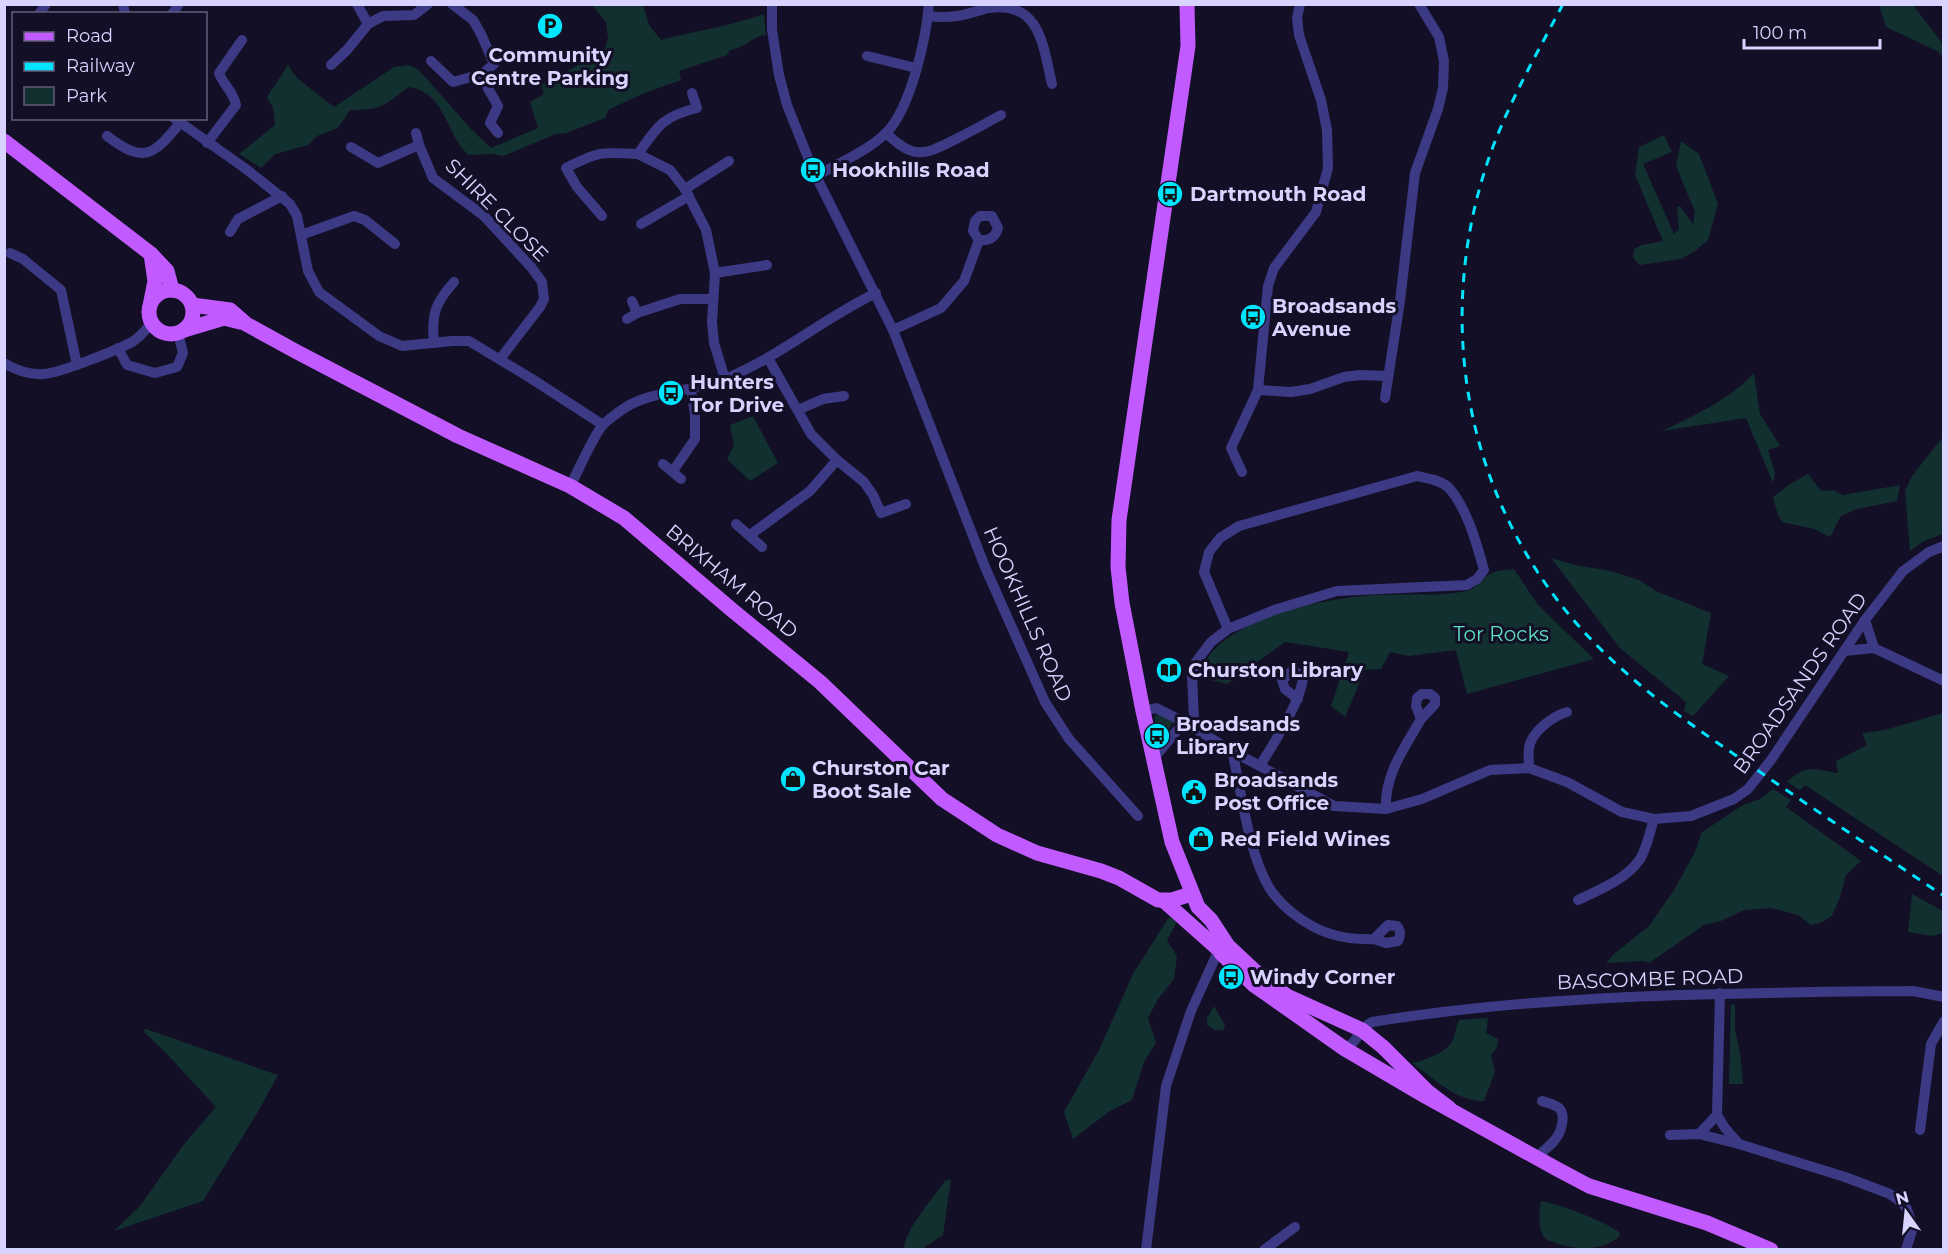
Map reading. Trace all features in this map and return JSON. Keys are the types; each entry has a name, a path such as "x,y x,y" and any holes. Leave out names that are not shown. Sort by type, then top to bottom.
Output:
{"main road":[{"path":"1187,4 1188,46 1119,520 1118,567 1122,603 1143,711 1172,842 1195,901 1222,949 1254,985 1346,1049 1589,1186 1707,1223 1771,1250"},
{"name":"BRIXHAM ROAD","path":"4,141 151,254 167,270 172,290 184,294 192,305 230,310 246,324"},
{"path":"151,254 155,281 149,312 152,328"},
{"path":"152,301 158,294 172,290"},
{"path":"181,331 191,321 192,305"},
{"name":"BRIXHAM ROAD","path":"152,328 167,334 224,318 246,324 458,436 570,486 624,518 647,536 820,682 921,781 958,811 997,835 1036,853 1101,871 1164,901 1222,949"},
{"path":"1164,901 1195,901"},
{"path":"1222,949 1287,996 1362,1030 1383,1047 1428,1092 1449,1108"}],"street":[{"path":"357,4 368,24"},
{"path":"331,65 347,50 368,24 383,16 414,15 428,4"},
{"path":"431,61 453,82 483,74 494,64 488,47 473,20 452,4"},
{"name":"HOOKHILLS ROAD","path":"772,4 773,38 787,105 816,176 893,330 984,567 1045,702 1069,739 1138,816"},
{"path":"816,176 857,153 886,133 899,118 916,68 929,4"},
{"path":"1242,472 1231,448 1258,390 1268,286 1274,268 1316,212 1328,168 1327,130 1321,100 1299,35 1297,18 1300,4"},
{"path":"1385,398 1400,302 1415,173 1438,109 1444,73 1439,37 1419,4"},
{"path":"928,16 946,19 1003,6 1014,7 1035,21 1052,84"},
{"path":"207,143 236,105 235,97 221,81 219,73 242,40"},
{"path":"867,56 916,68"},
{"path":"483,74 484,83 498,106 489,123 498,133"},
{"path":"638,154 655,128 678,112 697,108 692,93"},
{"path":"886,133 909,150 931,152 1000,115"},
{"path":"108,136 134,154 149,152 162,144 177,121 246,169 290,204 297,216 308,271 319,292 379,336 402,346 469,342 500,359 603,425"},
{"name":"SHIRE CLOSE","path":"416,133 433,178 484,216 542,282 544,299 540,307 500,359"},
{"path":"351,147 378,163 419,145"},
{"path":"602,216 577,187 566,168 600,152 638,154 669,170 687,193 706,230 715,273 714,343 725,380"},
{"path":"641,224 729,161"},
{"path":"230,232 238,219 282,196"},
{"path":"301,235 354,216 365,220 395,244"},
{"path":"893,330 941,308 964,281 979,240"},
{"path":"10,253 23,259 61,290 77,365"},
{"path":"715,273 767,265"},
{"path":"434,343 432,324 434,311 440,299 454,282"},
{"path":"570,486 603,425 621,410 638,400 691,390 725,380 768,358 845,308 876,293"},
{"path":"632,301 632,316 680,299 713,299"},
{"path":"4,363 18,372 45,374 77,365 132,342 152,328"},
{"path":"118,348 127,364 155,373 177,367 183,353 181,331"},
{"path":"768,358 811,434 837,460 864,482 873,495 876,515 906,504"},
{"path":"1258,390 1290,392 1310,389 1344,377 1388,376"},
{"path":"673,471 695,439 696,414 691,390"},
{"path":"798,410 823,399 844,396"},
{"path":"750,535 810,491 837,460"},
{"path":"663,464 681,479"},
{"path":"1154,758 1194,718 1192,676 1196,662 1211,642 1228,629 1274,610 1337,591 1467,585 1477,579 1484,570 1472,532 1459,504 1447,486 1417,476 1239,526 1220,538 1209,552 1204,572 1228,629"},
{"path":"736,524 762,547"},
{"name":"BROADSANDS ROAD","path":"1143,711 1156,708 1335,806 1386,809 1422,799 1490,770 1529,768 1577,787 1622,812 1654,819 1691,816 1734,799 1748,789 1771,760 1865,620 1902,571 1929,552 1944,546"},
{"path":"1865,620 1874,648"},
{"path":"1844,651 1874,648 1944,681"},
{"path":"1260,766 1298,699"},
{"path":"1529,768 1528,746 1538,732 1556,715 1567,712"},
{"path":"1386,809 1385,795 1395,764 1421,719"},
{"path":"1232,751 1255,854 1270,889 1300,919 1320,930 1334,936 1354,940 1374,939"},
{"path":"1578,900 1612,883 1629,871 1641,858 1654,819"},
{"path":"1146,1250 1166,1086 1191,1011 1216,956 1222,949"},
{"name":"BASCOMBE ROAD","path":"1362,1030 1372,1022 1514,1003 1720,993 1913,991 1944,997"},
{"path":"1720,993 1717,1115 1739,1144"},
{"path":"1920,1130 1931,1044 1944,1021"},
{"path":"1346,1049 1352,1046 1362,1030"},
{"path":"1537,1158 1554,1141 1563,1122 1558,1106 1542,1101"},
{"path":"1699,1134 1717,1115"},
{"path":"1670,1135 1699,1134 1739,1144 1845,1177 1890,1194 1902,1203 1911,1218 1913,1227 1906,1250"},
{"path":"1264,1250 1295,1227"}],"green space":[{"path":"592,5 643,5 649,25 661,40 764,14 766,35 730,50 727,55 679,71 681,80 642,94 608,110 605,118 566,133 556,134 503,156 469,155 461,147 438,105 431,97 408,87 382,106 350,110 338,128 317,136 308,145 275,154 261,168 239,154 275,125 273,108 267,97 288,65 297,78 334,107 394,67 409,65 418,69 491,148 538,128 530,102 544,94 541,85 595,56 605,48 608,39 606,22"},
{"path":"1879,5 1913,5 1943,44 1943,57 1937,51 1886,27"},
{"path":"1664,135 1672,152 1643,164 1674,234 1679,229 1677,207 1680,206 1693,224 1695,212 1676,166 1681,141 1699,154 1718,204 1708,240 1695,251 1681,259 1640,265 1633,258 1634,249 1663,241 1635,175 1639,147"},
{"path":"1754,373 1760,414 1780,446 1768,450 1775,473 1773,483 1746,418 1662,431 1723,399"},
{"path":"753,416 778,463 750,481 727,459 734,446 730,425"},
{"path":"1943,437 1943,534 1924,541 1910,551 1905,491 1912,476"},
{"path":"1808,474 1821,491 1833,490 1843,495 1900,485 1897,501 1857,509 1841,516 1830,537 1814,529 1782,522 1773,497"},
{"path":"1551,558 1579,566 1607,570 1639,580 1656,591 1711,613 1702,664 1729,676 1693,716 1684,711 1686,702 1620,648"},
{"name":"Tor Rocks","path":"1514,569 1538,605 1594,659 1467,694 1456,650 1408,656 1390,652 1381,669 1365,670 1345,717 1331,706 1349,652 1285,642 1227,684 1199,677 1208,657 1225,640 1247,626 1273,615 1354,597 1467,591 1492,573"},
{"path":"1943,713 1943,876 1805,785 1800,790 1787,782 1805,770 1817,769 1838,773 1836,761 1867,745 1862,733 1885,730"},
{"path":"1159,714 1173,722 1161,742 1154,717"},
{"path":"1773,789 1791,800 1786,807 1861,861 1846,875 1832,916 1811,925 1798,915 1771,908 1744,910 1721,921 1704,925 1649,963 1643,961 1606,963 1649,926 1674,890 1694,854 1702,832 1743,805 1760,799"},
{"path":"1912,894 1943,911 1943,933 1933,936 1908,932"},
{"path":"1169,917 1177,921 1167,941 1177,956 1174,979 1158,999 1148,1018 1156,1043 1144,1062 1132,1100 1110,1111 1073,1139 1064,1112 1099,1050 1133,974"},
{"path":"1731,1004 1735,1005 1735,1030 1743,1084 1729,1084"},
{"path":"1214,1006 1225,1025 1223,1030 1215,1030 1207,1025 1207,1018"},
{"path":"1488,1018 1486,1033 1498,1039 1498,1042 1491,1055 1495,1072 1484,1101 1473,1100 1454,1093 1412,1063 1433,1056 1448,1047 1454,1038 1459,1020"},
{"path":"146,1029 278,1075 203,1201 114,1231 140,1206 184,1144 216,1107 145,1033"},
{"path":"951,1179 943,1235 922,1249 904,1249 909,1233 920,1214 945,1181"},
{"path":"1541,1201 1592,1218 1619,1232 1620,1236 1606,1244 1590,1248 1566,1246 1549,1241 1543,1235 1540,1225"}],"railway":[{"path":"1563,4 1519,87 1491,151 1468,239 1462,305 1465,371 1477,435 1498,497 1527,556 1566,610 1612,660 1660,701 1712,739 1944,896"}],"place":[{"name":"Community Centre Parking","path":"550,26"},
{"name":"Hookhills Road","path":"813,170"},
{"name":"Dartmouth Road","path":"1170,194"},
{"name":"Broadsands Avenue","path":"1253,317"},
{"name":"Hunters Tor Drive","path":"671,393"},
{"name":"Churston Library","path":"1169,670"},
{"name":"Broadsands Library","path":"1157,736"},
{"name":"Churston Car Boot Sale","path":"793,779"},
{"name":"Broadsands Post Office","path":"1194,792"},
{"name":"Red Field Wines","path":"1201,839"},
{"name":"Windy Corner","path":"1231,977"}]}
